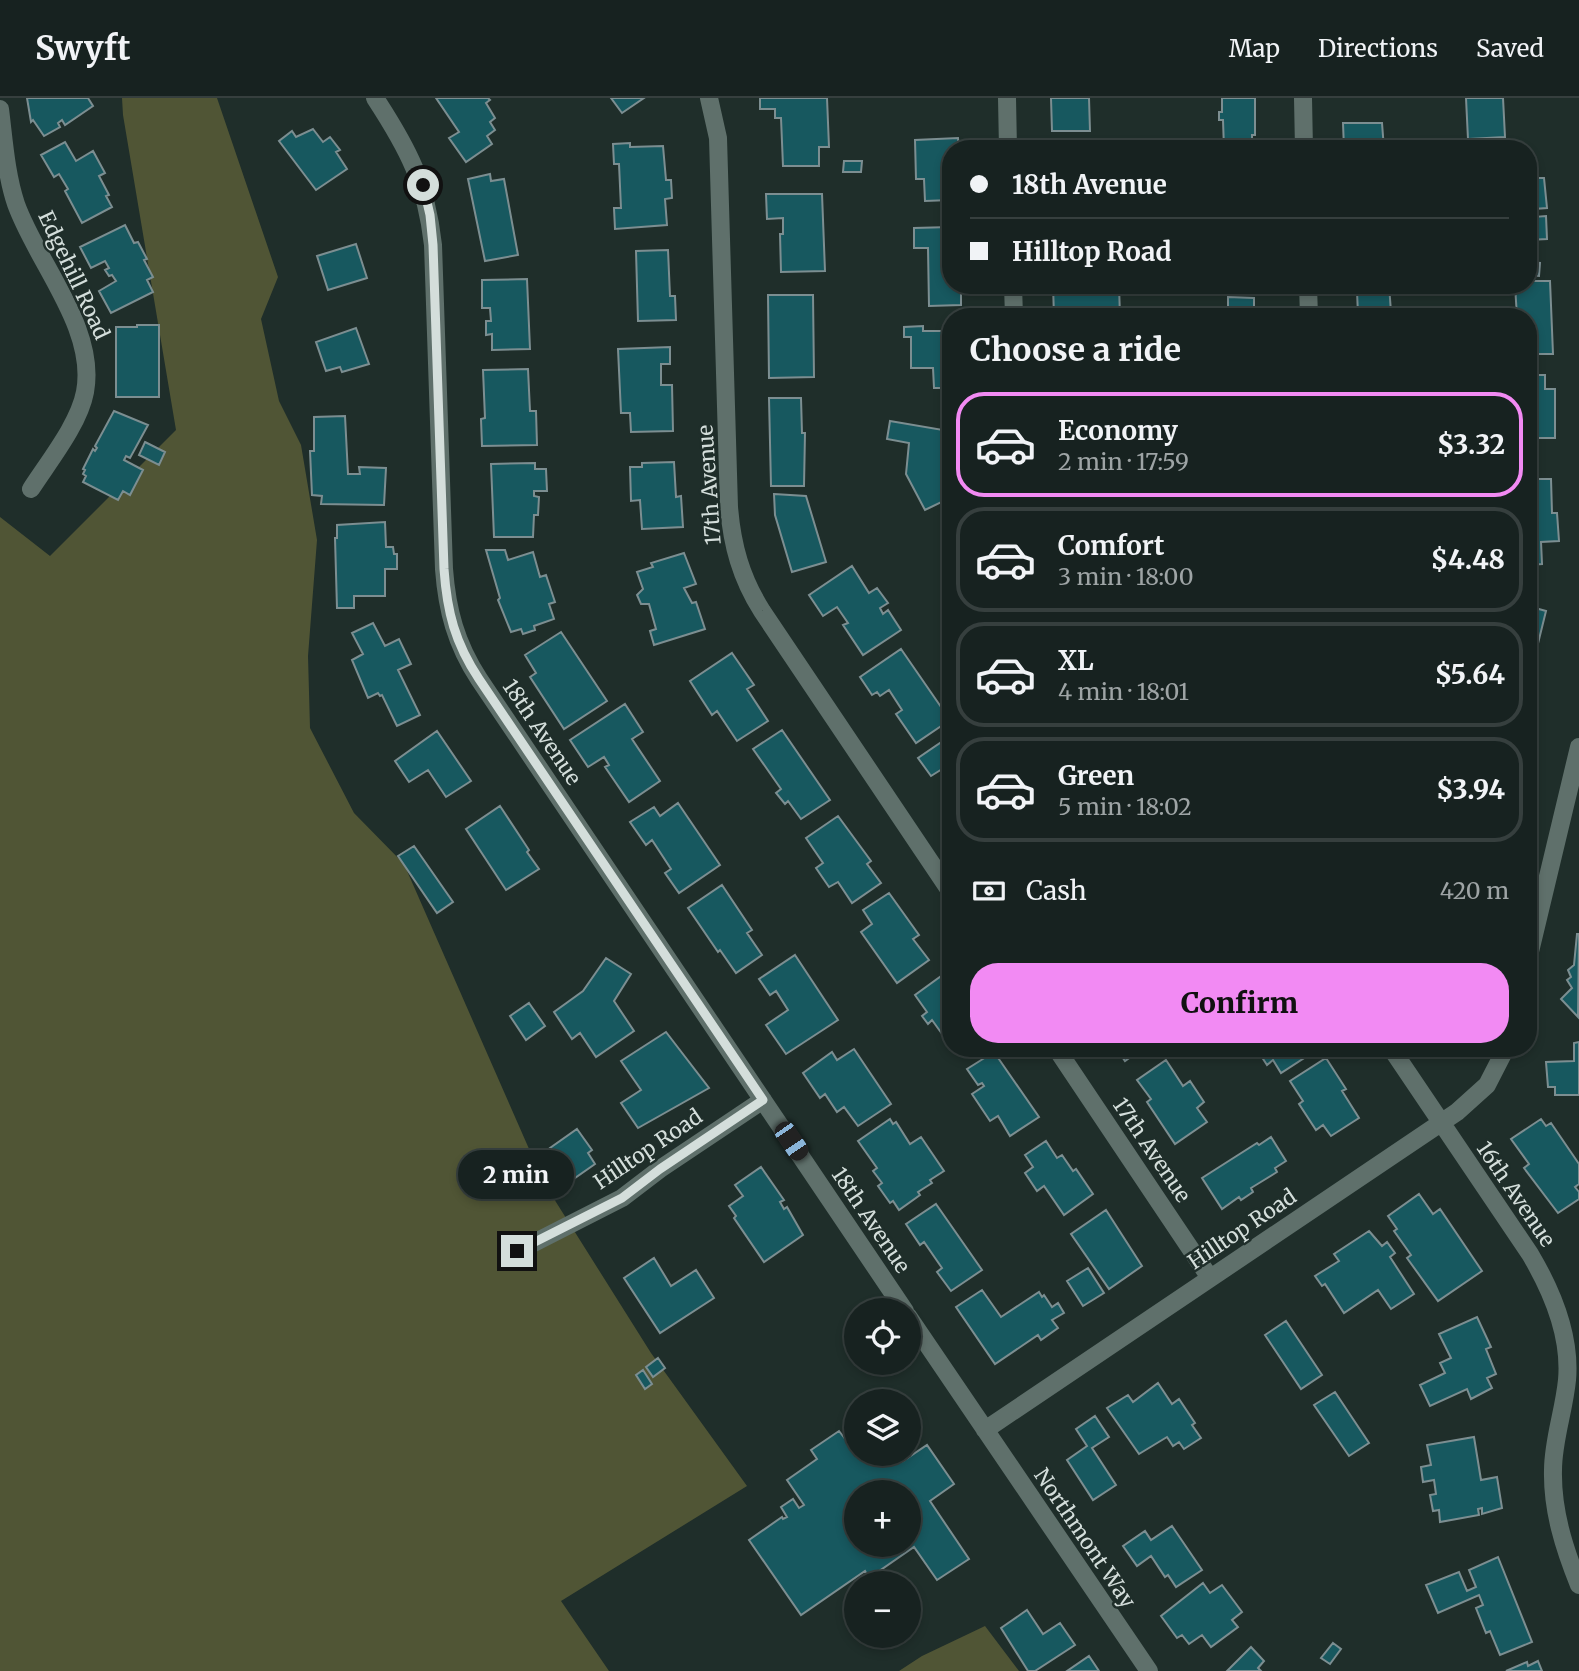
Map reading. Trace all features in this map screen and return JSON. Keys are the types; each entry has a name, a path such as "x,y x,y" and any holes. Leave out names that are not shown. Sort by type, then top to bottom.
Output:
{"street":[{"name":"18th Avenue","path":"375,98 412,157 423,185 430,215 444,569 450,619 457,640 479,679 896,1298"},
{"name":"17th Avenue","path":"709,98 718,138 729,507 738,561 762,611 942,879"},
{"path":"1007,98 1008,140"},
{"path":"1303,98 1304,140"},
{"name":"Edgehill Road","path":"0,109 10,181 16,202 32,241 76,324 86,358 85,394 78,413 31,489"},
{"path":"1537,922 1579,747"},
{"name":"17th Avenue","path":"1062,1057 1210,1278"},
{"name":"16th Avenue","path":"1397,1057 1539,1270 1555,1303 1566,1355 1567,1380 1555,1440 1553,1483 1563,1543 1579,1585"},
{"name":"Hilltop Road","path":"985,1430 1441,1123 1488,1085 1502,1057"},
{"name":"Hilltop Road","path":"517,1251 622,1198 660,1169 763,1100"},
{"path":"921,1335 985,1430"},
{"name":"Northmont Way","path":"985,1430 1149,1671"}],"green space":[{"path":"122,98 217,98 278,277 261,319 279,401 301,445 317,540 308,656 310,728 354,813 404,864 544,1183 651,1353 747,1486 561,1601 609,1671 0,1671 0,517 50,556 176,430"},
{"path":"985,1626 1019,1671 899,1671 922,1656"}],"building":[{"path":"27,98 88,98 93,106 65,125 62,120 58,123 60,127 44,136 33,120 31,122"},
{"path":"436,98 488,98 490,100 486,103 495,118 490,122 495,130 487,136 492,144 466,162 449,138 459,132"},
{"path":"611,98 644,98 622,113"},
{"path":"760,98 827,98 829,147 819,147 819,166 783,166 781,118 775,118 775,109 760,109"},
{"path":"1051,98 1089,98 1090,131 1052,131"},
{"path":"1222,98 1255,98 1255,135 1252,135 1252,140 1224,140 1223,120 1219,120 1219,112 1222,112"},
{"path":"1466,98 1503,98 1505,137 1468,139"},
{"path":"1343,123 1382,123 1383,140 1344,140"},
{"path":"313,129 323,142 330,137 340,150 336,152 347,169 316,190 279,141 292,131 296,137"},
{"path":"958,138 942,140 942,200 925,201 924,179 916,179 915,140"},
{"path":"65,142 76,161 93,151 105,173 99,176 112,207 82,223 59,174 54,177 41,155"},
{"path":"630,143 630,147 663,146 666,180 671,180 672,198 665,199 667,225 615,229 614,208 621,208 619,164 614,164 613,144"},
{"path":"844,161 862,161 861,172 843,172"},
{"path":"490,174 491,181 504,179 518,255 485,261 468,179"},
{"path":"1537,178 1544,178 1547,208 1537,209"},
{"path":"766,194 822,194 825,271 781,272 780,234 783,234 783,218 767,219"},
{"path":"1546,216 1547,239 1537,240 1537,217"},
{"path":"125,225 134,243 138,242 147,259 144,260 153,277 147,280 153,292 111,313 99,291 116,281 105,270 109,268 105,261 91,268 80,247"},
{"path":"942,227 942,294 961,294 961,305 929,306 928,248 914,248 914,228"},
{"path":"356,244 367,278 328,290 317,256"},
{"path":"668,250 670,296 675,296 676,320 638,321 636,251"},
{"path":"1537,263 1540,263 1537,276"},
{"path":"527,279 530,349 492,350 492,334 486,335 486,321 491,321 490,308 482,308 482,280"},
{"path":"1537,281 1550,281 1553,354 1537,354 1537,308 1516,308 1516,294 1537,294"},
{"path":"1053,294 1119,294 1120,308 1054,308"},
{"path":"1357,294 1390,294 1391,308 1358,308"},
{"path":"768,295 813,295 814,377 769,378"},
{"path":"1228,297 1254,298 1254,308 1228,308"},
{"path":"159,325 159,397 116,397 116,327"},
{"path":"923,326 923,331 942,331 942,388 934,388 933,368 911,368 911,337 904,337 904,327"},
{"path":"356,328 369,364 342,372 340,367 326,371 316,342"},
{"path":"670,347 670,364 661,364 661,385 672,385 673,431 631,432 630,413 621,413 618,349"},
{"path":"528,369 530,411 536,411 537,445 482,446 481,419 485,418 483,370"},
{"path":"1537,375 1545,375 1545,389 1555,389 1555,438 1537,438"},
{"path":"769,398 801,398 802,433 805,433 804,486 771,486"},
{"path":"114,411 148,425 130,458 126,456 124,460 143,470 130,495 123,491 118,500 83,482 86,476 83,469 93,449 95,451 97,448 95,446"},
{"path":"345,416 348,474 360,474 359,467 386,468 384,505 321,504 322,496 312,495 310,451 314,451 314,417"},
{"path":"890,421 942,430 942,502 925,510 906,474 909,443 887,439"},
{"path":"145,442 165,452 159,465 139,455"},
{"path":"674,462 676,497 681,496 683,527 642,529 640,500 631,501 630,467 642,467 642,463"},
{"path":"535,463 535,469 546,469 547,491 534,491 534,496 539,497 538,515 534,515 533,537 494,537 491,464"},
{"path":"1537,479 1551,479 1552,513 1557,513 1559,541 1541,542 1542,564 1537,564"},
{"path":"774,494 806,496 826,562 792,572 775,515"},
{"path":"385,522 386,547 393,547 394,554 397,554 397,569 385,569 385,596 354,596 354,608 337,608 337,525"},
{"path":"486,550 505,550 508,560 533,552 540,577 546,575 555,602 549,604 554,619 534,626 535,630 523,634 521,629 511,632 498,600 500,598"},
{"path":"684,553 696,584 684,588 692,603 696,602 705,629 654,645 650,631 656,629 649,604 641,604 637,595 643,589 637,572 653,567 651,563"},
{"path":"852,566 869,593 877,588 888,603 880,608 883,614 888,610 901,630 863,655 843,625 848,623 837,607 823,616 809,595"},
{"path":"1537,608 1546,611 1537,648"},
{"path":"373,623 385,646 399,639 411,664 398,670 420,715 397,726 382,695 378,693 368,698 352,660 363,654 352,633"},
{"path":"561,632 607,701 564,729 530,677 536,673 525,655"},
{"path":"901,649 942,708 942,725 916,743 896,714 902,710 889,690 880,696 877,692 872,695 860,677"},
{"path":"732,653 754,685 747,689 768,721 737,741 717,711 712,715 690,681"},
{"path":"625,704 643,732 632,739 660,781 629,802 605,767 609,765 604,757 588,767 570,740"},
{"path":"782,730 830,800 801,819 788,801 785,804 776,793 781,789 753,749"},
{"path":"437,731 471,781 446,797 428,770 409,782 395,761"},
{"path":"942,742 942,769 931,776 918,758"},
{"path":"678,803 720,865 679,893 665,873 671,869 652,840 646,845 630,822 654,807 660,816"},
{"path":"500,806 539,869 506,890 466,829"},
{"path":"838,816 871,861 867,864 881,883 852,903 838,882 829,887 816,868 823,863 806,838"},
{"path":"414,846 453,902 437,913 398,856"},
{"path":"722,885 752,930 747,933 762,955 736,973 688,908"},
{"path":"889,893 919,935 913,939 929,960 897,983 861,932 872,924 863,910"},
{"path":"1577,934 1578,1017 1561,999 1572,988 1567,980 1571,977 1568,970 1574,965"},
{"path":"795,955 838,1020 786,1054 766,1025 788,1010 776,991 770,995 759,979"},
{"path":"606,958 631,974 614,1001 634,1031 596,1057 580,1033 572,1039 554,1012 583,991"},
{"path":"942,975 942,1034 932,1020 928,1024 922,1016 927,1012 915,995"},
{"path":"529,1003 545,1026 526,1040 510,1016"},
{"path":"666,1032 709,1088 638,1128 621,1103 641,1090 621,1061"},
{"path":"1579,1042 1579,1095 1555,1095 1555,1087 1548,1087 1546,1062 1574,1061 1574,1043"},
{"path":"854,1049 891,1104 858,1126 844,1107 837,1112 825,1094 820,1098 803,1073 832,1052 837,1060"},
{"path":"986,1057 997,1057 1039,1117 1010,1136 998,1116 990,1121 972,1094 984,1086 982,1083 978,1085 967,1069"},
{"path":"1262,1057 1306,1057 1281,1073 1273,1060 1267,1065"},
{"path":"1326,1058 1346,1089 1342,1091 1359,1118 1331,1136 1323,1125 1316,1130 1299,1104 1303,1101 1290,1081"},
{"path":"1166,1060 1183,1086 1190,1081 1204,1102 1197,1108 1207,1122 1175,1144 1147,1102 1151,1099 1137,1080"},
{"path":"890,1119 893,1124 896,1122 910,1144 921,1137 944,1171 918,1192 920,1195 899,1210 893,1201 890,1203 878,1186 882,1183 873,1171 877,1168 858,1141"},
{"path":"1541,1119 1546,1126 1551,1123 1579,1164 1579,1184 1575,1187 1579,1192 1579,1199 1558,1213 1524,1168 1529,1164 1511,1139"},
{"path":"577,1129 592,1150 588,1153 595,1164 572,1180 550,1148"},
{"path":"1271,1137 1286,1161 1275,1168 1277,1172 1251,1188 1253,1192 1241,1200 1239,1197 1222,1209 1202,1178"},
{"path":"1046,1141 1057,1158 1062,1155 1073,1171 1076,1169 1093,1194 1064,1215 1044,1186 1037,1191 1025,1173 1033,1167 1025,1155"},
{"path":"761,1167 784,1200 780,1202 784,1209 787,1207 803,1235 764,1262 734,1218 736,1216 729,1206 743,1196 735,1185"},
{"path":"1419,1194 1433,1214 1440,1209 1482,1271 1438,1301 1407,1258 1411,1255 1394,1231 1397,1229 1388,1216"},
{"path":"936,1204 982,1270 951,1291 937,1272 942,1268 924,1242 920,1245 906,1224"},
{"path":"1106,1210 1142,1266 1109,1289 1071,1234"},
{"path":"1369,1231 1382,1246 1387,1242 1395,1253 1390,1257 1414,1294 1391,1309 1378,1290 1344,1313 1325,1284 1322,1286 1315,1276 1339,1261 1334,1254"},
{"path":"654,1258 671,1286 696,1270 714,1298 660,1333 624,1278"},
{"path":"1088,1268 1104,1293 1083,1306 1067,1281"},
{"path":"982,1290 1001,1317 1039,1292 1052,1307 1058,1303 1064,1313 1052,1320 1058,1328 1041,1340 1038,1335 995,1364 956,1307"},
{"path":"1477,1317 1491,1347 1486,1349 1496,1374 1487,1378 1492,1388 1471,1399 1467,1389 1430,1406 1420,1385 1445,1373 1440,1363 1451,1358 1439,1334"},
{"path":"1286,1321 1322,1375 1301,1389 1265,1335"},
{"path":"658,1358 665,1368 653,1377 646,1367"},
{"path":"643,1370 652,1384 645,1389 636,1375"},
{"path":"1158,1383 1172,1404 1179,1399 1195,1423 1192,1425 1201,1438 1184,1449 1179,1442 1173,1446 1167,1437 1139,1454 1107,1408 1128,1395 1133,1402"},
{"path":"1335,1392 1369,1443 1349,1456 1314,1405"},
{"path":"1095,1416 1109,1437 1092,1448 1116,1485 1093,1500 1067,1460 1087,1446 1076,1429"},
{"path":"839,1431 844,1437 844,1466 921,1466 921,1449 927,1445 954,1484 930,1501 969,1559 937,1580 921,1557 921,1480 844,1480 844,1557 899,1557 879,1571 844,1571 844,1585 801,1615 749,1540 782,1517 787,1517 781,1507 793,1499 799,1508 804,1505 787,1480 817,1459 811,1450"},
{"path":"1474,1437 1481,1480 1497,1477 1502,1508 1482,1514 1482,1508 1478,1509 1479,1515 1440,1522 1439,1510 1433,1511 1430,1495 1436,1494 1434,1480 1423,1482 1421,1467 1431,1465 1427,1445"},
{"path":"1172,1526 1202,1570 1176,1587 1168,1575 1165,1577 1151,1556 1137,1566 1123,1546 1145,1531 1151,1540"},
{"path":"1498,1557 1532,1642 1500,1655 1490,1631 1486,1633 1476,1608 1483,1605 1479,1595 1438,1613 1426,1585 1459,1572 1467,1591 1476,1587 1469,1570"},
{"path":"1203,1583 1210,1593 1222,1585 1242,1612 1232,1620 1238,1627 1211,1647 1202,1635 1189,1644 1182,1635 1177,1638 1161,1616"},
{"path":"1027,1610 1043,1634 1060,1623 1075,1645 1035,1671 1028,1671 1001,1628"},
{"path":"1333,1643 1341,1649 1330,1664 1321,1658"},
{"path":"1251,1647 1264,1661 1258,1668 1261,1671 1227,1671"},
{"path":"1089,1656 1099,1671 1067,1671"},
{"path":"1538,1661 1542,1671 1506,1671 1527,1662 1528,1666"}],"route":[{"path":"423,185 433,245 444,569 450,619 457,640 467,661 763,1100 660,1169 622,1198 517,1251"}]}
